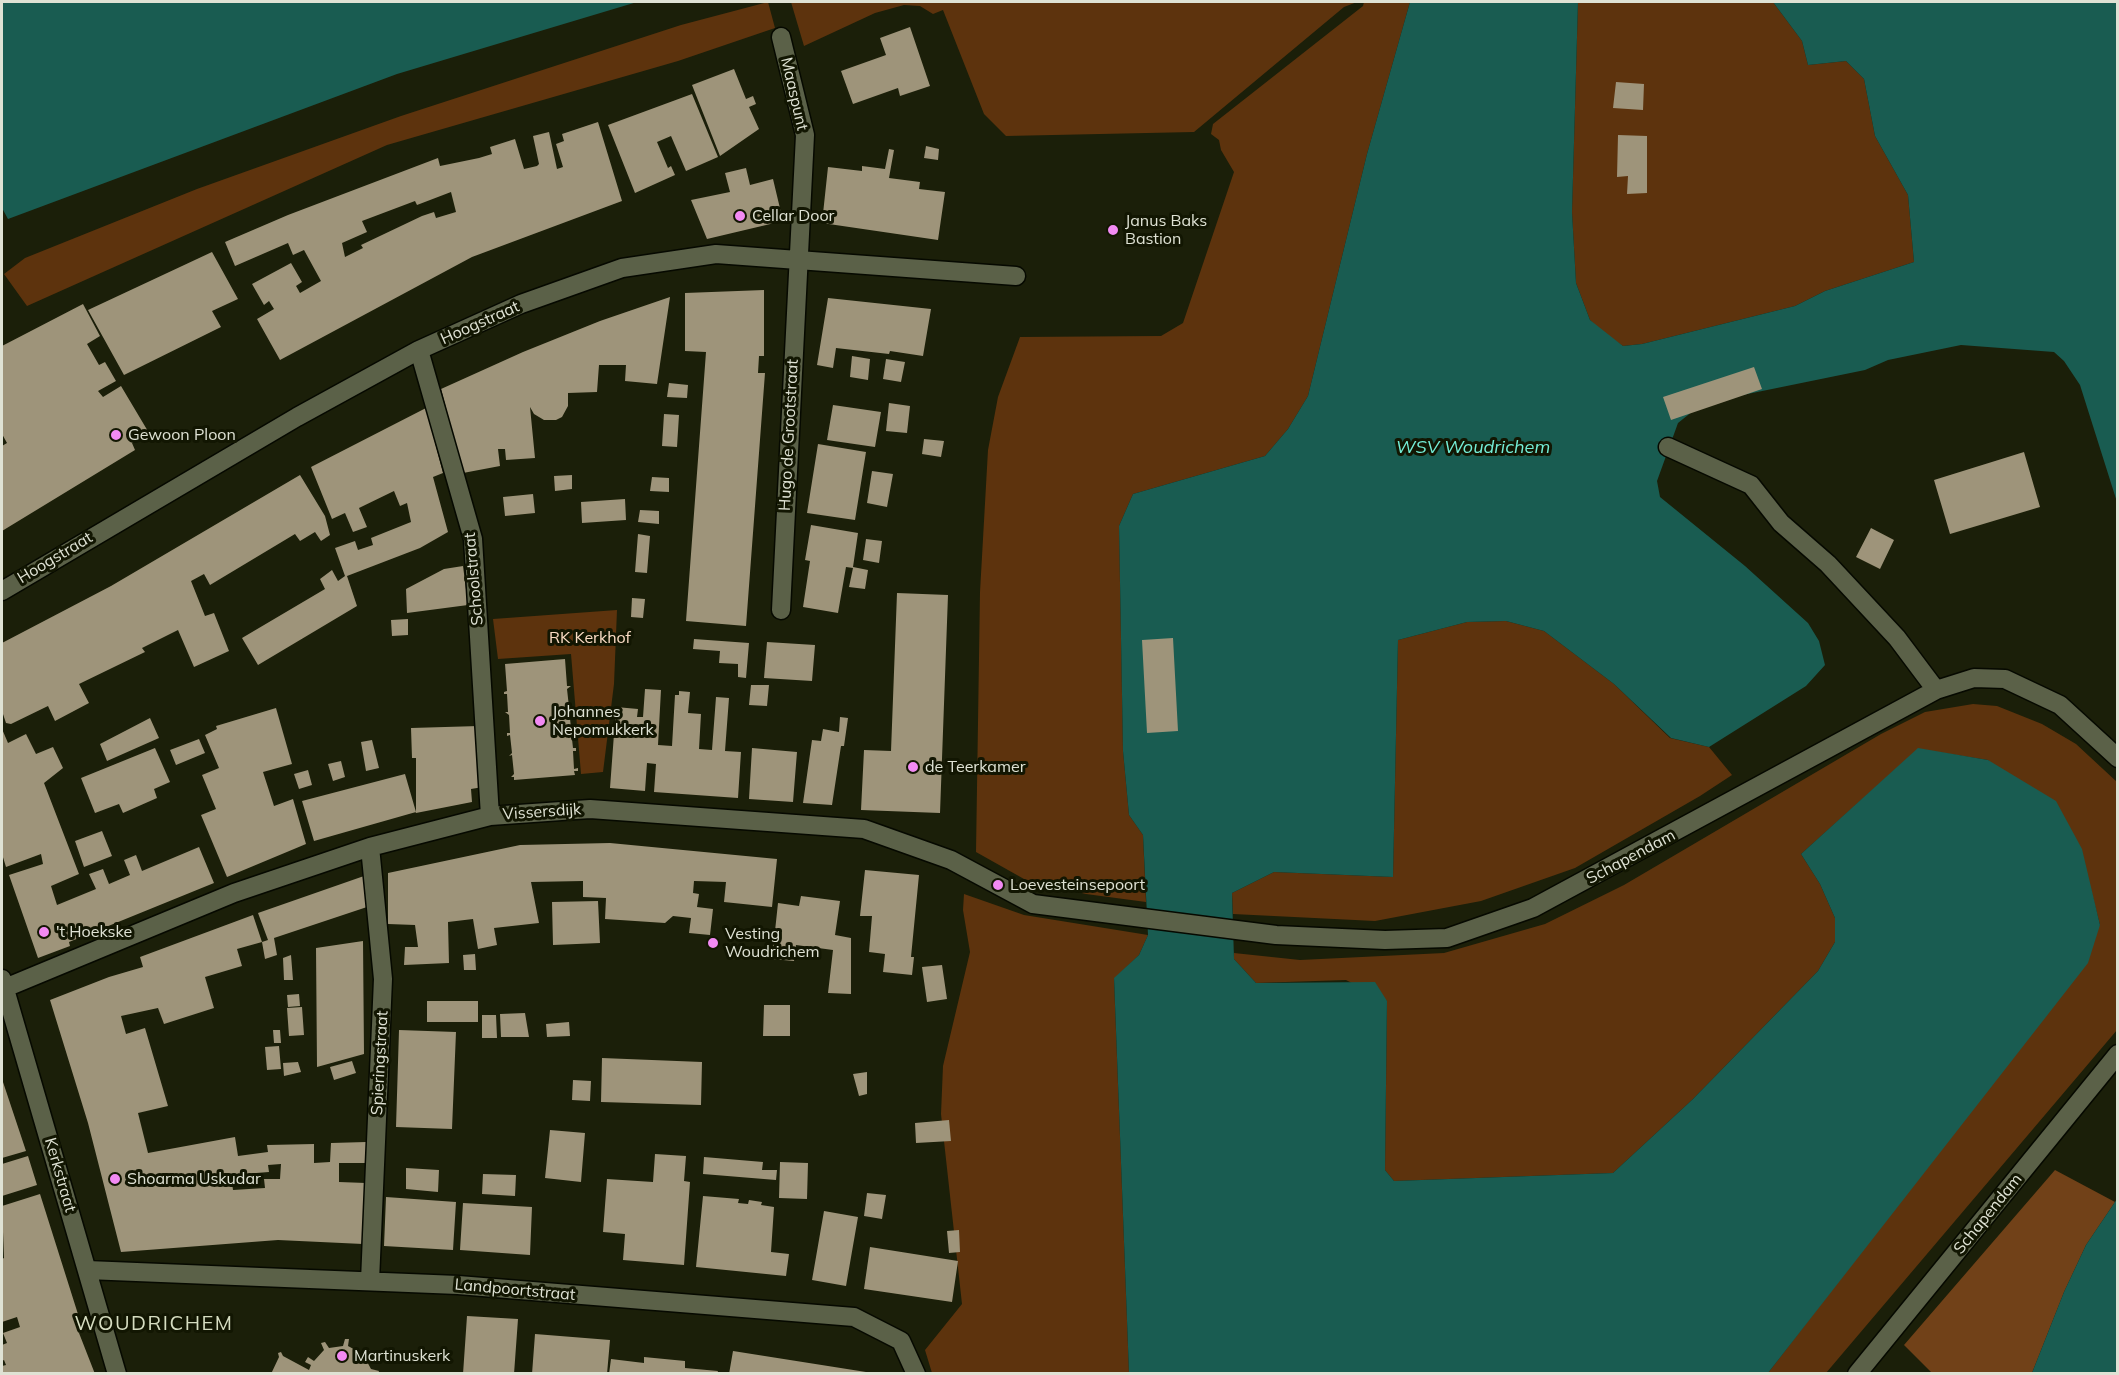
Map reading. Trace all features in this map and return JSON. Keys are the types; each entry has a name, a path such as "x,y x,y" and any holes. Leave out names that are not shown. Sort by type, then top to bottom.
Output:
{"street":[{"name":"Maaspunt","path":"781,37 805,135 797,259"},
{"name":"Hoogstraat","path":"2,591 297,417 419,350 522,304 622,268 716,254 1016,276"},
{"name":"Hugo de Grootstraat","path":"782,610 797,259"},
{"name":"Schoolstraat","path":"419,350 473,539 490,816"},
{"path":"1668,447 1751,485 1780,523 1828,564 1897,638 1936,690"},
{"name":"Schapendam","path":"1098,912 1276,935 1384,940 1446,938 1533,908 1936,690 1974,678 2005,679 2060,705 2118,758"},
{"name":"Vissersdijk","path":"3,983 234,893 370,847 490,816 590,809 864,829 951,860 1033,903 1098,912"},
{"name":"Spieringstraat","path":"370,847 383,979 370,1281"},
{"name":"Kerkstraat","path":"3,983 117,1374"},
{"name":"Schapendam","path":"1857,1374 2118,1054"},
{"name":"Landpoortstraat","path":"87,1270 370,1281 854,1317 901,1341 916,1374"}],"green space":[{"path":"768,2 775,28 678,61 387,145 27,306 4,274 25,258 197,189 401,116 681,25"},
{"path":"791,2 1357,2 1344,7 1194,132 1006,136 984,114 943,10 933,14 920,6 904,5 875,13 804,46"},
{"path":"1364,2 1410,2 1367,154 1308,396 1288,429 1265,456 1133,494 1119,526 1123,751 1129,815 1143,835 1146,902 1086,894 1024,879 976,852 980,592 988,450 998,397 1020,337 1161,336 1183,323 1234,172 1221,150 1219,140 1211,134 1213,124 1363,6"},
{"path":"1578,2 1773,2 1802,41 1808,65 1846,61 1864,79 1875,136 1908,195 1914,262 1825,291 1795,306 1642,344 1623,346 1601,331 1590,320 1576,283 1572,212"},
{"name":"RK Kerkhof","path":"617,610 614,684 603,772 581,774 571,654 498,659 493,619"},
{"path":"1506,621 1544,631 1614,684 1670,738 1709,747 1732,775 1575,868 1481,901 1375,921 1233,914 1232,893 1274,872 1393,877 1398,640 1467,622"},
{"path":"1973,704 1997,706 2042,724 2076,744 2117,782 2117,1030 1826,1373 1768,1373 1881,1226 2100,925 2091,890 1988,760 1918,749 1801,854 1820,884 1835,918 1835,942 1818,971 1693,1099 1613,1173 1394,1181 1385,1170 1387,1001 1346,980 1256,983 1234,959 1234,953 1300,960 1444,953 1545,924 1624,885 1881,734 1925,712"},
{"path":"964,894 1024,915 1148,935 1139,955 1114,979 1129,1373 932,1373 925,1350 962,1304 941,1114 943,1066 970,952 963,910"}],"shaded area":[{"path":"2055,1170 2115,1202 2086,1245 2064,1292 2032,1373 1932,1373 1904,1345"}],"water":[{"path":"2,2 637,2 397,74 8,219 2,208"},
{"name":"WSV Woudrichem","path":"1410,2 1578,2 1572,212 1576,283 1590,320 1623,346 1642,344 1795,306 1825,291 1914,262 1908,195 1875,136 1864,79 1846,61 1808,65 1802,41 1773,2 2117,2 2117,502 2080,385 2064,361 2054,352 1961,345 1888,360 1865,370 1728,398 1698,407 1678,423 1657,481 1660,497 1745,566 1808,623 1819,641 1825,665 1806,686 1709,747 1671,738 1614,684 1544,631 1506,621 1467,622 1398,640 1393,877 1274,872 1232,893 1234,959 1256,983 1375,982 1387,1001 1385,1170 1394,1181 1613,1173 1693,1099 1818,971 1835,942 1835,918 1820,884 1801,854 1918,748 1988,760 2056,801 2082,849 2100,925 2088,963 1768,1373 1129,1373 1114,978 1139,955 1148,935 1143,835 1129,815 1123,751 1119,526 1133,494 1265,456 1288,429 1308,396 1367,154"},
{"path":"2117,1199 2117,1373 2032,1373 2064,1292 2086,1245"}],"building":[{"path":"910,27 930,86 900,96 898,88 853,104 841,71 886,55 880,38"},
{"path":"734,69 746,99 753,96 756,104 749,107 759,129 720,156 692,85"},
{"path":"1616,82 1644,84 1643,110 1613,108"},
{"path":"692,94 718,157 686,171 671,136 657,142 668,168 671,166 675,175 635,193 608,125"},
{"path":"598,122 622,201 472,257 280,360 257,319 274,309 269,301 264,305 252,284 291,263 302,282 296,286 300,293 321,281 304,250 293,255 288,243 235,266 225,242 288,215 438,158 440,166 479,158 492,154 490,147 515,139 524,169 539,164 533,136 549,132 557,169 563,167 556,144 564,141 562,134","holes":["451,192 456,212 436,218 434,212 422,216 361,245 363,248 345,257 342,243 367,232 362,221 415,201 417,205"]},
{"path":"1618,135 1647,136 1647,193 1627,194 1628,176 1617,177"},
{"path":"926,146 939,149 938,160 924,158"},
{"path":"889,149 894,150 889,178 920,182 919,189 945,192 938,240 822,223 828,167 862,171 862,166 885,169"},
{"path":"746,168 750,185 773,179 783,221 707,239 691,200 730,192 725,173"},
{"path":"212,252 238,299 212,311 221,327 124,375 88,310"},
{"path":"764,290 764,356 759,356 758,373 765,373 746,626 686,621 706,352 685,351 685,293"},
{"path":"670,297 657,384 625,381 626,365 599,365 597,392 568,393 568,406 562,417 556,420 544,420 534,414 530,407 535,458 506,460 505,449 498,449 500,466 463,473 441,389 600,321"},
{"path":"828,298 931,309 923,356 890,351 889,354 836,348 833,368 817,365"},
{"path":"83,304 100,336 87,344 99,365 105,362 116,381 98,391 103,397 121,386 149,433 132,443 135,450 2,531 2,446 7,443 2,434 2,346"},
{"path":"852,356 870,359 868,380 850,377"},
{"path":"886,359 905,362 901,382 883,379"},
{"path":"1754,367 1762,389 1671,420 1663,397"},
{"path":"669,383 688,385 687,398 667,397"},
{"path":"889,403 910,406 907,433 886,431"},
{"path":"833,405 881,412 875,447 827,440"},
{"path":"426,408 443,473 433,477 448,532 420,548 347,576 357,606 258,665 242,638 325,589 320,579 332,570 338,581 345,576 335,548 355,541 358,550 373,545 371,538 411,522 407,503 400,506 394,491 359,508 367,527 353,532 345,513 332,519 311,467"},
{"path":"664,414 679,415 677,447 662,446"},
{"path":"924,439 944,441 941,457 922,454"},
{"path":"818,444 866,452 855,520 807,513"},
{"path":"2024,452 2040,507 1950,534 1934,480"},
{"path":"872,471 893,474 887,507 867,503"},
{"path":"300,475 325,516 330,535 321,541 315,532 300,541 295,534 210,585 204,574 191,581 205,616 214,613 229,651 194,667 178,630 142,648 145,652 79,684 89,703 55,721 48,706 11,724 6,723 2,711 2,643 111,586"},
{"path":"572,475 572,489 555,491 554,476"},
{"path":"652,477 669,478 669,492 650,491"},
{"path":"533,494 535,513 505,516 503,497"},
{"path":"625,499 626,520 582,523 581,502"},
{"path":"640,510 659,511 659,524 638,522"},
{"path":"811,525 858,533 853,567 868,570 865,589 849,587 853,568 846,567 838,613 803,607 810,561 805,560"},
{"path":"1871,528 1894,540 1880,569 1856,557"},
{"path":"638,534 650,536 647,573 635,572"},
{"path":"866,539 882,541 879,563 863,560"},
{"path":"463,566 468,605 407,613 406,589 444,569"},
{"path":"897,593 948,595 940,813 861,810 864,750 891,751"},
{"path":"632,598 645,599 643,618 631,617"},
{"path":"408,619 408,635 392,636 391,620"},
{"path":"1173,638 1178,731 1147,733 1142,640"},
{"path":"694,639 749,643 746,678 738,677 738,664 719,663 720,651 693,649"},
{"path":"767,642 815,645 812,681 764,678"},
{"name":"Johannes Nepomukkerk","path":"565,659 567,686 571,686 567,689 569,707 572,707 569,709 571,728 574,727 574,730 571,730 573,748 576,748 576,751 573,751 574,769 578,768 578,771 574,771 575,775 514,780 514,777 511,777 514,774 512,755 509,756 512,753 510,735 507,736 507,733 510,733 509,715 505,712 508,712 507,694 504,694 507,691 505,664"},
{"path":"751,685 769,685 767,706 749,705"},
{"path":"645,689 661,690 658,745 672,746 675,695 679,695 679,691 690,692 688,713 701,714 699,749 712,750 716,697 729,698 725,751 741,752 738,798 654,792 656,764 647,763 645,791 610,788 616,707 638,709 637,717 643,717"},
{"path":"276,708 292,764 263,772 274,806 293,799 306,844 227,877 201,815 216,809 202,775 219,768 205,735 217,729 216,726"},
{"path":"840,717 848,718 844,746 841,746 832,805 803,803 812,740 821,741 823,729 839,732"},
{"path":"150,718 159,738 107,761 100,744"},
{"path":"479,726 483,787 471,789 472,802 416,813 416,758 412,758 411,728"},
{"path":"2,729 8,743 26,734 36,754 53,747 63,768 44,783 79,874 51,886 57,905 96,889 89,874 103,869 109,884 130,875 124,860 136,855 142,871 199,847 214,883 69,942 70,946 38,958 9,875 43,864 41,854 6,867 2,854"},
{"path":"199,739 205,753 176,765 170,750"},
{"path":"372,740 379,768 366,771 361,742"},
{"path":"155,748 170,782 154,789 157,798 123,813 119,804 95,813 81,778"},
{"path":"752,748 797,752 793,802 749,799"},
{"path":"341,761 345,777 333,781 328,764"},
{"path":"308,770 312,785 299,789 294,774"},
{"path":"405,774 416,812 314,841 302,801"},
{"path":"102,831 112,856 84,867 75,841"},
{"path":"610,843 777,859 772,907 724,902 726,882 694,881 693,893 699,894 697,907 713,909 710,935 689,933 691,918 673,916 665,923 605,919 606,898 583,897 583,881 531,882 539,923 494,928 497,945 478,949 473,919 448,922 449,963 404,965 405,947 418,947 415,925 388,924 388,873 520,845"},
{"path":"865,870 919,875 911,957 914,957 912,975 883,972 885,954 869,952 872,916 860,916"},
{"path":"364,876 367,907 274,938 277,955 265,959 262,942 268,940 258,913"},
{"path":"801,896 840,901 835,935 851,938 851,994 828,993 833,950 796,945 794,961 772,959 778,903 799,906"},
{"path":"598,901 600,943 553,945 552,902"},
{"path":"253,915 262,942 237,949 242,966 205,977 214,1008 164,1024 158,1008 121,1016 126,1034 145,1028 168,1106 138,1113 148,1153 235,1137 238,1156 268,1152 267,1145 314,1144 314,1163 330,1162 331,1143 366,1142 366,1163 339,1163 339,1182 366,1183 363,1244 278,1240 121,1252 88,1123 50,1000 109,977 143,967 140,957","holes":["281,1164 280,1179 264,1179 265,1188 233,1190 231,1175 269,1172 268,1165"]},
{"path":"363,941 364,1054 317,1067 316,948"},
{"path":"475,954 476,970 464,970 463,955"},
{"path":"291,955 293,980 284,980 283,958"},
{"path":"942,965 947,999 927,1002 922,967"},
{"path":"299,994 300,1006 288,1007 287,995"},
{"path":"427,1001 478,1001 478,1022 427,1022"},
{"path":"764,1005 790,1005 790,1036 763,1036"},
{"path":"302,1007 304,1035 289,1036 287,1008"},
{"path":"525,1013 529,1037 501,1037 500,1014"},
{"path":"482,1015 496,1015 497,1038 482,1038"},
{"path":"569,1022 570,1036 547,1037 546,1024"},
{"path":"273,1030 280,1030 281,1043 274,1043"},
{"path":"399,1030 456,1032 452,1129 396,1127"},
{"path":"279,1046 281,1069 267,1070 265,1047"},
{"path":"602,1058 702,1062 701,1105 601,1102"},
{"path":"352,1061 356,1073 334,1080 330,1067"},
{"path":"298,1062 301,1072 284,1076 283,1063"},
{"path":"867,1072 867,1094 859,1096 853,1074"},
{"path":"2,1079 26,1151 2,1158"},
{"path":"573,1080 591,1081 590,1101 572,1100"},
{"path":"949,1120 951,1141 916,1143 915,1123"},
{"path":"550,1130 585,1133 581,1182 545,1178"},
{"path":"655,1154 686,1156 684,1181 690,1182 684,1265 623,1260 625,1234 603,1232 607,1179 653,1182"},
{"path":"28,1156 37,1185 2,1196 2,1164"},
{"path":"704,1157 763,1162 762,1170 777,1170 776,1180 703,1174"},
{"path":"780,1162 808,1163 807,1199 779,1198"},
{"path":"406,1168 439,1170 438,1192 406,1189"},
{"path":"483,1174 516,1175 515,1196 482,1194"},
{"path":"867,1193 886,1195 882,1219 864,1216"},
{"path":"40,1194 83,1330 79,1333 95,1374 2,1374 2,1366 6,1365 4,1360 2,1361 2,1345 7,1343 3,1333 20,1327 17,1317 2,1322 2,1259 4,1258 2,1206"},
{"path":"703,1196 739,1199 738,1203 748,1204 749,1200 762,1202 761,1205 774,1207 771,1252 789,1254 786,1276 696,1267"},
{"path":"386,1197 456,1202 453,1250 384,1246"},
{"path":"463,1203 532,1207 530,1255 460,1250"},
{"path":"824,1211 858,1217 846,1286 812,1280"},
{"path":"959,1230 960,1252 949,1253 947,1231"},
{"path":"870,1247 958,1261 952,1302 864,1289"},
{"path":"467,1316 518,1319 514,1374 463,1374"},
{"path":"535,1334 610,1340 607,1374 532,1374"},
{"name":"Martinuskerk","path":"345,1339 349,1339 348,1346 361,1353 366,1348 370,1351 364,1356 371,1369 379,1371 378,1374 271,1374 279,1357 278,1353 281,1352 283,1356 309,1370 311,1365 305,1362 308,1357 314,1361 324,1350 321,1343 325,1342 329,1348 343,1346"},
{"path":"733,1351 866,1372 866,1374 729,1374"},
{"path":"644,1357 685,1361 685,1368 718,1371 717,1374 609,1374 611,1359 644,1363"}],"place":[{"name":"Cellar Door","path":"740,216"},
{"name":"Janus Baks Bastion","path":"1113,230"},
{"name":"Gewoon Ploon","path":"116,435"},
{"name":"Johannes Nepomukkerk","path":"540,721"},
{"name":"de Teerkamer","path":"913,767"},
{"name":"Loevesteinsepoort","path":"998,885"},
{"name":"'t Hoekske","path":"44,932"},
{"name":"Vesting Woudrichem","path":"713,943"},
{"name":"Shoarma Uskudar","path":"115,1179"},
{"name":"Martinuskerk","path":"342,1356"}],"district":[{"name":"WOUDRICHEM","path":"154,1324"}]}
